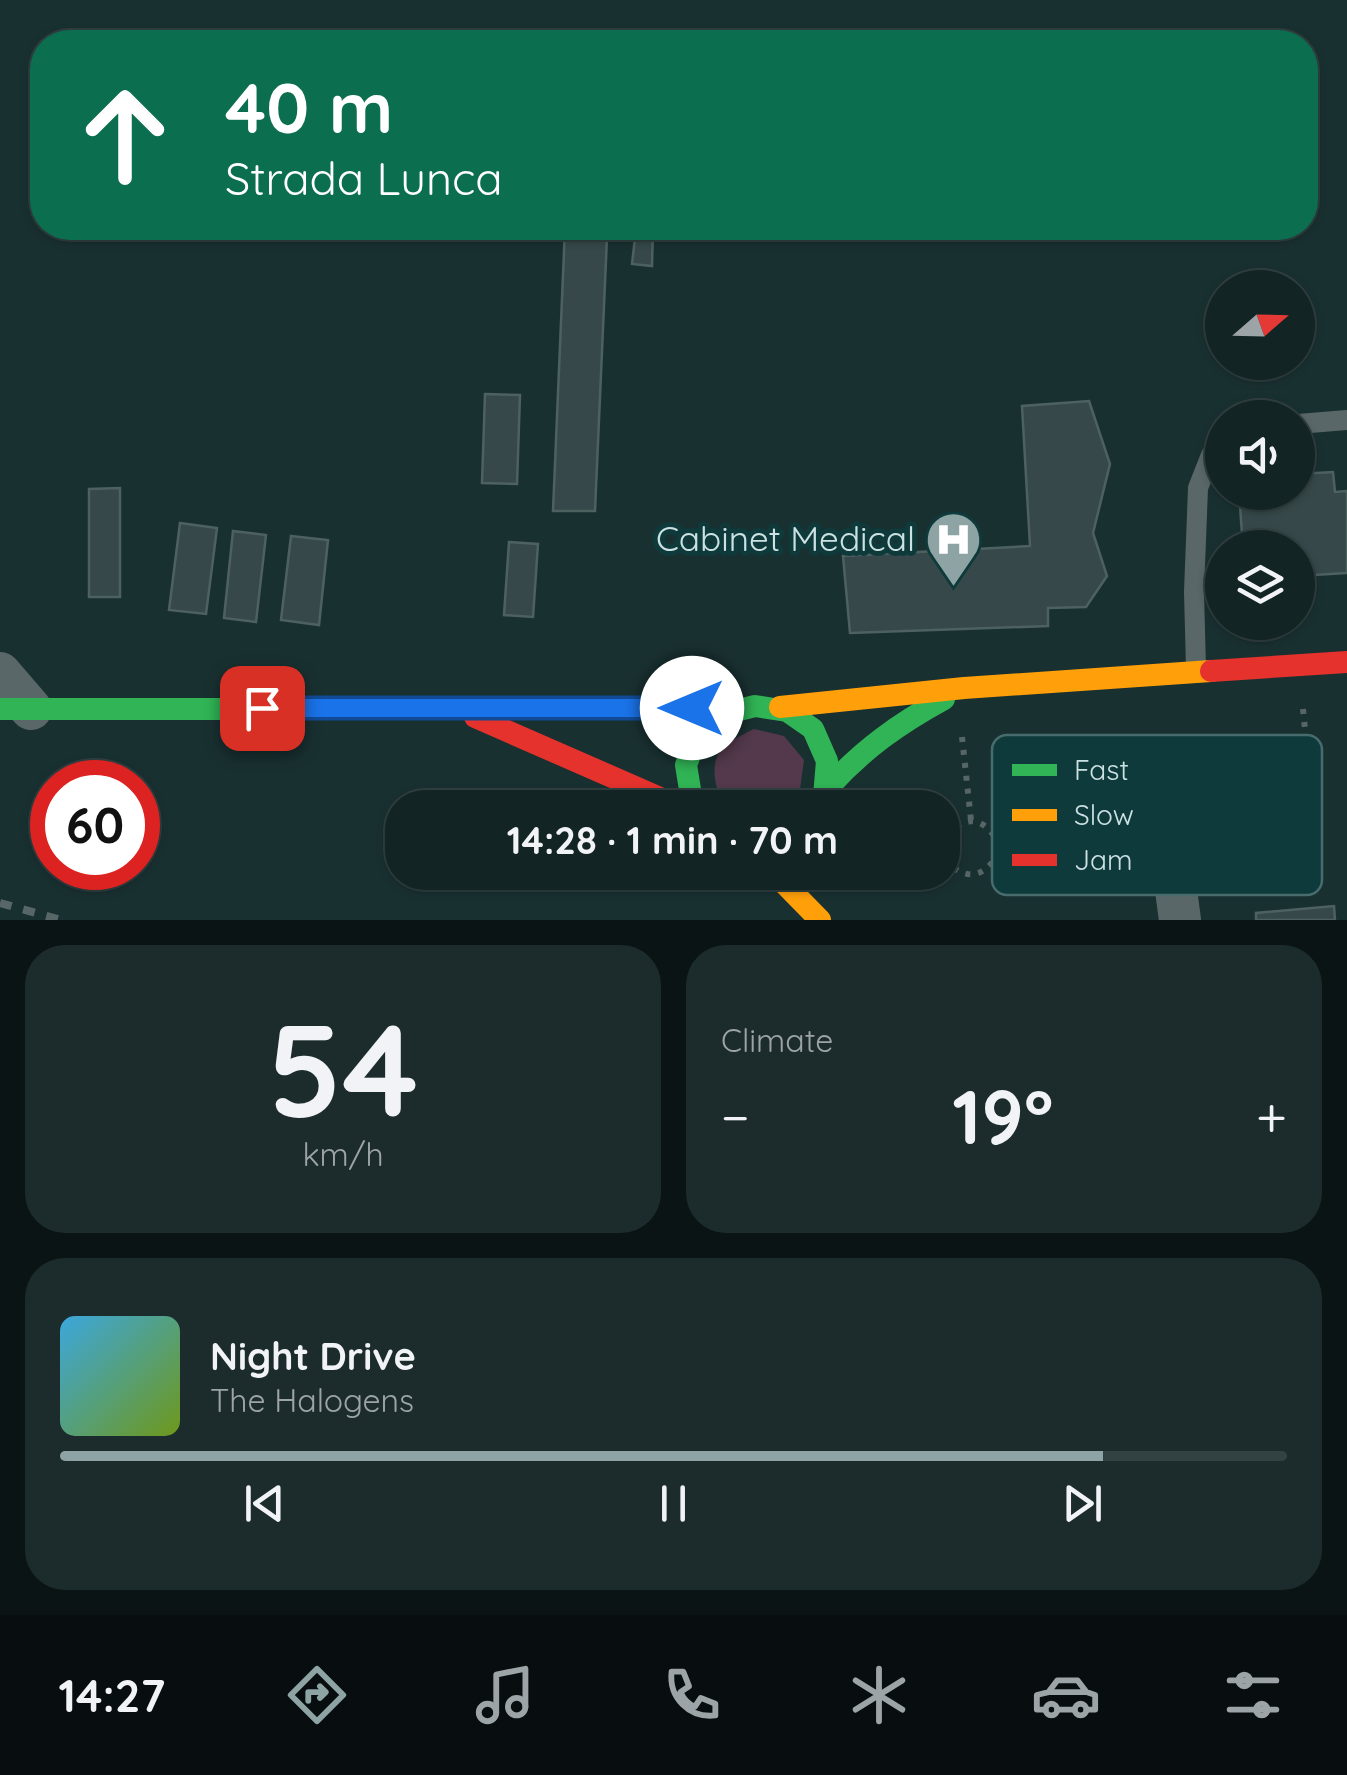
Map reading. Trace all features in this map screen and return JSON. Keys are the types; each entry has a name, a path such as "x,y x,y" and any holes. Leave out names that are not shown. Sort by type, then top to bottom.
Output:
{"main road":[{"path":"15,709 731,708 756,704 780,707 1347,662"},
{"path":"831,790 850,762 873,741 961,690"},
{"path":"780,707 802,719 819,738 828,762 826,790"},
{"path":"454,708 642,790"},
{"path":"686,790 686,764 694,740 710,721 731,708"},
{"path":"791,890 820,920"}],"street":[{"path":"0,673 15,709"}],"lane":[{"path":"1315,423 1347,420"},
{"path":"1196,672 1198,488 1205,470"}],"path":[{"path":"1299,666 1306,735"},
{"path":"961,690 970,820"},
{"path":"992,835 979,822 970,820 952,830 946,839 952,865 960,874 984,872 992,864"}],"shaded area":[{"path":"754,729 784,736 804,760 800,790 717,790 715,763 728,743"}],"building":[{"path":"564,240 607,240 595,511 553,511"},
{"path":"635,240 653,240 652,266 632,264"},
{"path":"485,394 520,395 517,484 482,483"},
{"path":"1089,401 1110,464 1093,533 1107,576 1086,607 1048,608 1048,626 850,633 843,556 1030,546 1022,406"},
{"path":"1333,472 1335,492 1347,491 1347,573 1315,575 1315,530 1242,530 1240,510 1315,510 1315,473"},
{"path":"120,488 120,597 89,597 89,489"},
{"path":"180,523 217,528 206,614 169,610"},
{"path":"233,531 266,535 256,622 224,618"},
{"path":"291,536 328,540 319,625 281,620"},
{"path":"509,542 538,544 533,617 504,615"},
{"path":"1334,906 1335,920 1256,920 1256,913"}],"railway":[{"path":"0,903 61,920"}],"traffic: fast":[{"path":"829,787 883,738 944,699"},
{"path":"690,790 686,765 698,734 723,714 755,706 787,711 813,729 827,761 825,790"},
{"path":"0,709 483,709"}],"traffic: slow":[{"path":"780,707 964,688 1211,671"},
{"path":"791,890 820,920"}],"traffic: jam":[{"path":"1211,671 1347,662"},
{"path":"483,709 731,709"},
{"path":"475,717 642,790"}],"place":[{"name":"Cabinet Medical","path":"954,588"}],"route":[{"path":"262,708 692,708"}]}
